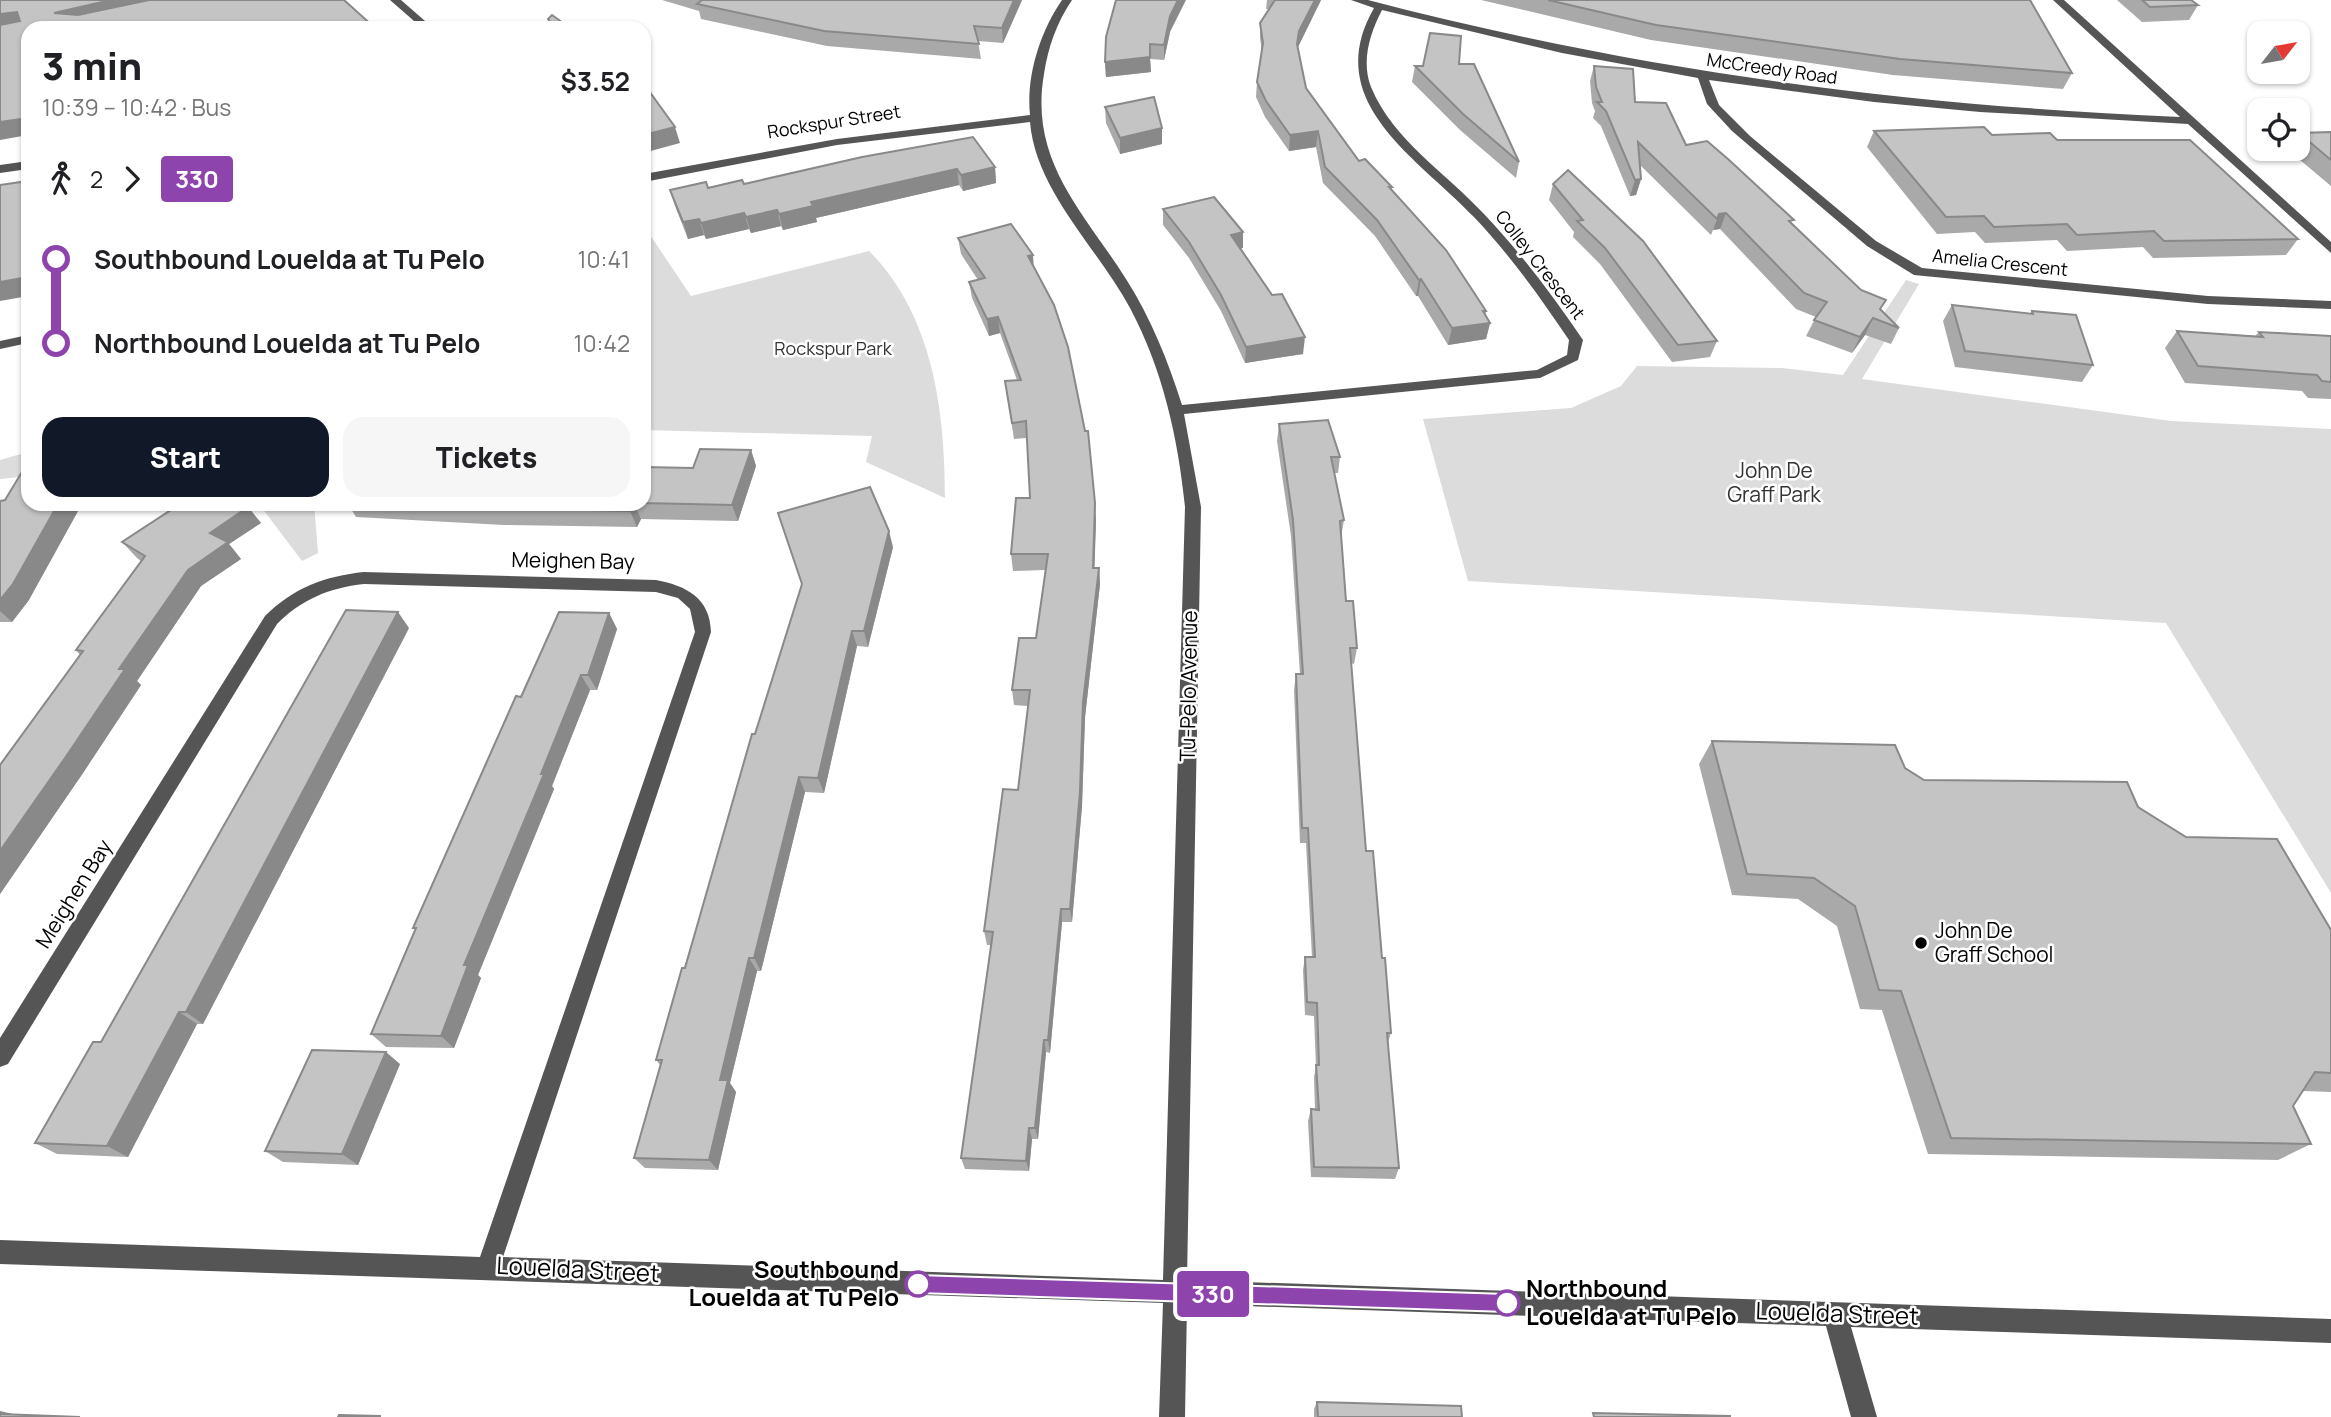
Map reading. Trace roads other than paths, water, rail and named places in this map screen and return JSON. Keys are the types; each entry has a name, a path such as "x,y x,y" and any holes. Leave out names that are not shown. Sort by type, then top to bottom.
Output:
{"street":[{"path":"395,0 420,21"},
{"name":"Tu-Pelo Avenue","path":"1067,0 1049,32 1036,77 1033,118 1056,186 1112,266 1146,325 1176,410 1191,482 1193,532 1172,1417"},
{"name":"McCreedy Road","path":"1356,0 1486,33 1703,77 1952,109 2191,121"},
{"path":"2058,0 2331,248"},
{"name":"Colley Crescent","path":"1176,410 1540,374 1573,356 1576,340 1558,313 1479,216 1402,141 1384,119 1365,85 1361,53 1366,27 1379,6"},
{"name":"Amelia Crescent","path":"1703,77 1713,104 1754,147 1802,184 1864,241 1886,257 1919,272 2208,300 2331,305"},
{"name":"Rockspur Street","path":"651,176 749,155 909,130 1033,118"},
{"path":"0,169 21,166"},
{"path":"0,345 21,340"},
{"name":"Meighen Bay","path":"0,1057 271,620 301,594 321,585 364,578 656,586 685,593 700,610 703,632 488,1266"},
{"name":"Louelda Street","path":"0,1252 488,1266 1176,1293 2331,1331"},
{"path":"1835,1314 1864,1417"}],"place":[{"name":"John De Graff School","path":"1921,943"},
{"name":"Southbound Louelda at Tu Pelo","path":"918,1284"},
{"name":"Northbound Louelda at Tu Pelo","path":"1507,1303"}],"park label":[{"name":"Rockspur Park","path":"833,349"},
{"name":"John De Graff Park","path":"1774,483"}]}
